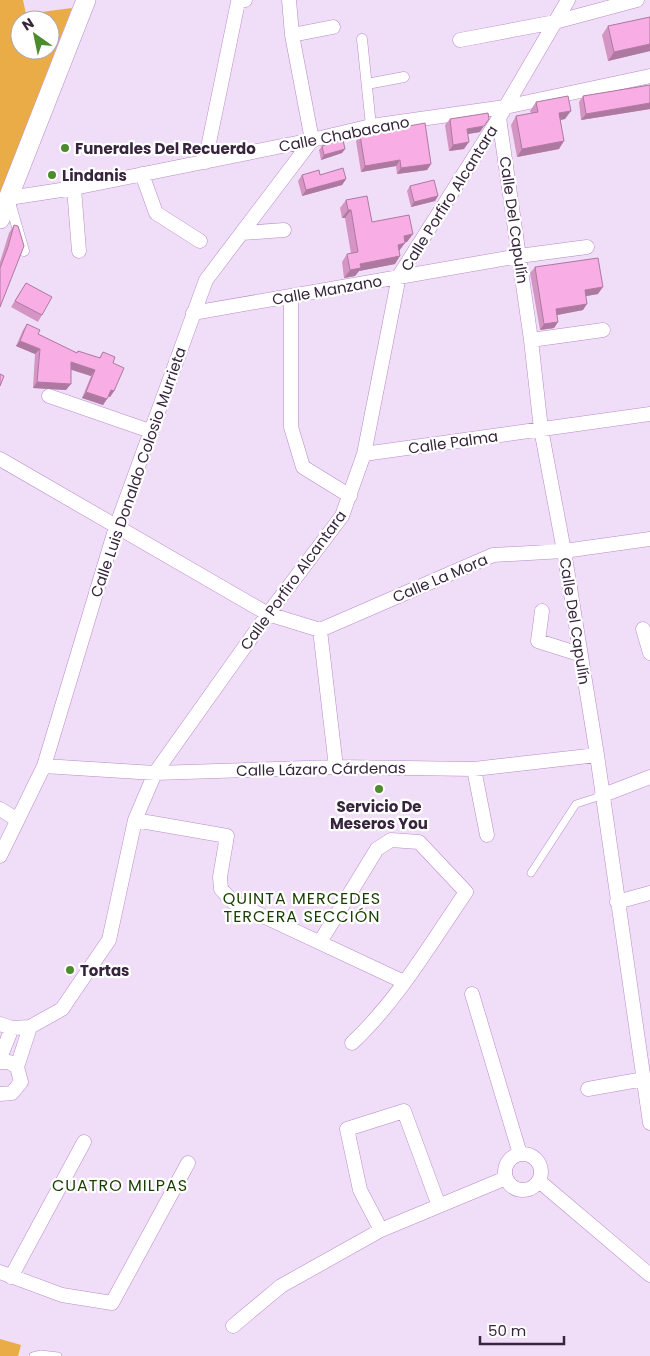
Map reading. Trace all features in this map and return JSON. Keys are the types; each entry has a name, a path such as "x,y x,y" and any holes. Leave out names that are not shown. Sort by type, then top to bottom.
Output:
{"main road":[{"path":"0,219 86,0"}],"street":[{"path":"205,162 238,2 245,0"},
{"path":"289,0 292,35 312,140"},
{"name":"Calle Porfiro Alcantara","path":"30,1028 62,1009 109,940 135,820 155,773 268,614 342,516 364,454 399,276 502,113 568,0"},
{"path":"460,40 555,22 637,0"},
{"path":"292,35 333,27"},
{"path":"362,39 371,126"},
{"name":"Calle Chabacano","path":"9,198 74,188 205,162 371,126 502,113 650,76"},
{"path":"367,84 404,77"},
{"name":"Calle Del Capulín","path":"502,113 541,429 564,551 579,654 597,755 650,1123"},
{"name":"Calle Luis Donaldo Colosio Murrieta","path":"0,856 16,819 44,766 116,527 206,280 312,140"},
{"path":"142,174 156,214 200,241"},
{"path":"74,188 79,251"},
{"path":"9,198 24,251"},
{"path":"242,233 284,230"},
{"name":"Calle Manzano","path":"194,313 399,276 587,247"},
{"path":"291,297 291,427 303,467 350,496"},
{"path":"531,340 603,330"},
{"path":"49,396 150,431"},
{"name":"Calle Palma","path":"364,454 650,414"},
{"path":"0,459 268,614 320,630 336,767"},
{"name":"Calle La Mora","path":"320,630 493,555 564,551 650,538"},
{"path":"542,610 538,641 579,654"},
{"path":"643,629 650,653"},
{"name":"Calle Lázaro Cárdenas","path":"44,766 155,773 336,767 474,769 597,755"},
{"path":"474,769 487,835"},
{"path":"602,796 650,777"},
{"path":"0,809 16,819"},
{"path":"135,820 227,836 220,877 221,889 234,902 404,982"},
{"path":"320,942 377,849 390,840 419,842 466,892 404,982 370,1027 352,1043"},
{"path":"617,902 650,893"},
{"path":"472,994 520,1154"},
{"path":"0,1094 12,1093 18,1088 21,1074 17,1067 9,1062 0,1060 6,1026 30,1028 17,1067"},
{"path":"588,1089 644,1079"},
{"path":"381,1230 360,1190 347,1129 404,1111 439,1206"},
{"path":"84,1142 6,1274 62,1295 112,1302 188,1163"},
{"path":"520,1154 532,1156 540,1164 541,1175 539,1181 536,1185 525,1190 514,1188 506,1178 508,1163 520,1154"},
{"path":"233,1326 281,1286 381,1230 506,1178"},
{"path":"539,1181 650,1276"}],"lane":[{"path":"531,873 576,804 602,796"},
{"path":"33,1356 41,1354 58,1356"}],"shaded area":[{"path":"0,0 23,0 25,10 10,10 10,60 52,60 0,193"},
{"path":"72,8 60,39 60,10 57,10"},
{"path":"0,1339 21,1345 18,1356 0,1356"}],"building":[{"path":"650,17 650,44 614,52 608,26"},
{"path":"650,85 650,103 586,114 583,96"},
{"path":"568,96 571,111 559,113 564,141 522,149 516,116 538,112 536,102"},
{"path":"488,113 489,119 484,126 467,129 469,142 453,145 450,119"},
{"path":"425,123 431,164 401,168 400,160 365,166 360,135"},
{"path":"343,140 345,149 324,155 322,146"},
{"path":"343,168 346,179 306,190 302,175 319,170 320,175"},
{"path":"434,180 438,196 414,202 410,186"},
{"path":"367,196 372,222 409,215 413,234 404,236 405,243 398,245 400,256 360,264 361,268 350,270 347,254 358,252 351,210 348,210 346,200"},
{"path":"14,225 18,226 24,246 0,307 0,268"},
{"path":"598,258 603,287 585,290 587,304 556,309 558,322 544,324 535,267"},
{"path":"26,283 52,297 42,315 15,301"},
{"path":"27,324 40,330 38,334 77,353 78,351 100,358 103,352 115,357 113,363 124,368 114,391 111,390 107,399 86,392 95,370 71,362 71,384 37,382 40,349 20,341"},
{"path":"0,374 4,376 0,386"}],"place":[{"name":"Funerales Del Recuerdo","path":"65,148"},
{"name":"Lindanis","path":"52,175"},
{"name":"Servicio De Meseros You","path":"379,789"},
{"name":"Tortas","path":"70,970"}],"district":[{"name":"QUINTA MERCEDES TERCERA SECCIÓN","path":"302,907"},
{"name":"CUATRO MILPAS","path":"120,1185"}]}
